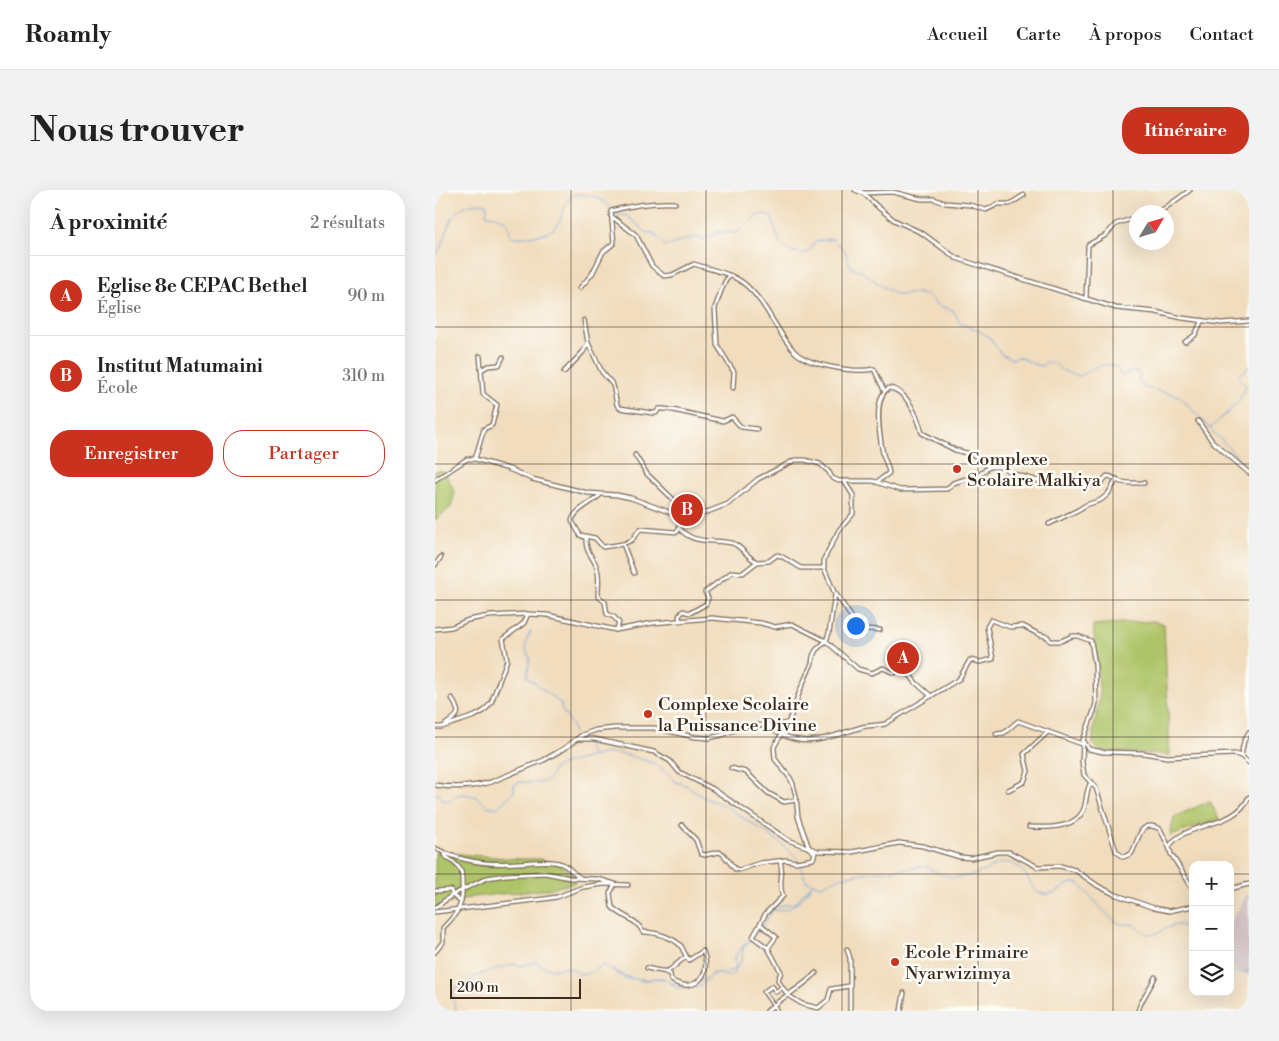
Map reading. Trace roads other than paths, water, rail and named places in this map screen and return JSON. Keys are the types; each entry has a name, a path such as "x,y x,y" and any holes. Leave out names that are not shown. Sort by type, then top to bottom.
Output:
{"street":[{"path":"855,190 863,193 893,192 921,199 934,198 985,210 998,204 1011,204 1024,195"},
{"path":"860,190 894,220 922,233 956,258 1116,308 1156,312 1221,323 1249,322"},
{"path":"1169,205 1190,190"},
{"path":"580,288 591,274 603,252 614,243 611,211 636,204 654,202 675,203"},
{"path":"611,216 636,235 646,252 646,257 663,276 671,275 695,264 730,276 748,287 772,317 795,352 809,360 853,371 874,369 884,390 879,405 878,418 884,457 889,473 877,482"},
{"path":"1086,299 1088,245 1106,235 1117,224 1129,220"},
{"path":"730,276 723,286 715,308 717,345 734,372 733,388"},
{"path":"584,320 588,343 602,372 613,385 619,408 652,413 656,413 659,409 673,410 723,421 732,417 741,427 757,429"},
{"path":"1185,342 1195,335 1202,320"},
{"path":"564,372 583,352 588,343"},
{"path":"475,459 485,429 492,425 497,406 483,394 480,356"},
{"path":"481,370 488,366 499,365 503,357"},
{"path":"884,390 894,388 902,393 920,425 922,433 955,450 974,456 989,467 1001,467 1020,476 1051,484 1067,484 1081,479 1099,485 1107,476 1117,480 1144,483"},
{"path":"1197,421 1212,441 1249,473"},
{"path":"580,535 595,538 603,547 623,544 632,540 640,529 677,532 681,512 675,501 647,474 635,456"},
{"path":"435,480 467,460 475,459 509,469 532,479 600,495 617,495 631,498 680,518 689,519 728,504 758,479 795,460 805,460 820,464 835,480 877,482 900,490 947,489 953,483 979,475 989,467"},
{"path":"1049,524 1086,505 1101,500 1108,494 1117,480"},
{"path":"844,481 853,495 853,514 839,530 827,550 824,558 824,568 835,594 840,598 854,621 867,629 880,630"},
{"path":"600,495 591,504 577,512 573,516 572,522 580,535 586,538 585,548 597,566 599,576 598,596 605,602 607,614 614,616 619,623 616,630"},
{"path":"679,528 694,539 734,543 740,547 745,555 757,562"},
{"path":"623,544 634,573"},
{"path":"680,621 679,616 683,611 690,613 706,604 708,598 705,592 723,578 732,572 743,572 757,562 769,561 777,555 801,568 824,568"},
{"path":"435,565 441,556"},
{"path":"682,825 696,840 701,854 705,856 719,852 723,854 735,869 739,870 760,863 797,862 813,859 815,853 809,848 798,817 790,778 775,759 774,747 789,721 813,656 816,650 826,641 832,624 835,594"},
{"path":"435,727 475,716 484,711 491,703 507,660 503,639 524,623 528,614"},
{"path":"435,629 452,627 468,620 489,616 528,614 547,615 616,630 653,623 712,618 775,626 792,624 826,641 858,669 872,673 883,668 894,674 901,669 907,671 916,683 931,696"},
{"path":"765,724 780,735 797,741 805,741 843,735 892,720 941,688 959,679 970,660 980,662 993,659 987,627 991,620 1010,626 1023,626 1037,634 1048,637 1050,641 1061,641 1068,637 1078,636 1091,641 1095,665 1095,711 1083,742 1081,753 1083,771 1084,775 1096,788 1113,842 1119,855 1127,856 1131,854 1139,832 1142,829 1149,826 1160,829 1171,854 1189,883"},
{"path":"442,726 458,714 459,711 452,698"},
{"path":"435,785 446,787 482,785 491,782 544,760 587,732 615,728 654,728 695,737 709,738 745,726 783,724 789,721"},
{"path":"997,734 1005,733 1018,721 1083,742 1089,749 1103,752 1143,753 1167,757 1225,754 1241,756 1249,763"},
{"path":"1008,790 1024,782 1028,771 1024,754 1048,732"},
{"path":"1241,756 1244,741 1249,732"},
{"path":"577,739 594,739 654,752 670,761 679,772 713,790 788,840 818,851 840,852 899,843 923,846 960,857 971,858 998,852 1009,852 1038,867 1060,866 1075,870 1115,894 1154,908 1169,911 1189,907"},
{"path":"731,768 746,772 768,793 784,802 796,800"},
{"path":"1029,827 1056,827 1074,820 1083,812 1087,790 1091,782"},
{"path":"1169,847 1175,838 1231,816 1247,802 1249,797"},
{"path":"437,849 455,858 475,862 518,863 546,860 561,863 573,873 596,885"},
{"path":"435,952 443,942 443,928 459,909 463,890 461,872 457,865 437,849"},
{"path":"780,861 783,872 779,886 783,896 766,913 753,937 768,948 781,972 778,980 782,987 789,996 802,1004 817,1008 828,1000 831,989 849,986"},
{"path":"435,908 452,895 487,878 545,874 598,880 621,886 628,885"},
{"path":"435,912 557,897 583,887 615,884"},
{"path":"615,884 610,893 612,907 619,914 639,923 643,932 652,932 675,940 689,960 703,951 707,959 702,979 696,984 681,985 671,980 671,974 647,968"},
{"path":"1234,889 1249,884"},
{"path":"435,891 451,890 452,895 461,902"},
{"path":"760,924 776,937 768,948"},
{"path":"847,949 850,958 850,1011"},
{"path":"665,972 670,971 686,957"},
{"path":"767,1011 807,983 817,973"},
{"path":"1138,1011 1140,1003 1155,977"},
{"path":"776,1011 764,992 772,986 776,992 782,987"},
{"path":"901,1011 904,993"}],"waterway":[{"path":"435,255 443,243 453,216 458,210 476,203 486,204 486,214 506,221 510,236 522,237 542,234 555,228 571,196 578,194 590,195 598,198 619,216 626,215 647,233 653,233 666,246 694,237 705,239 718,232 736,233 758,215 766,214 773,221 779,239 787,250 798,253 807,252 817,241 832,239 845,251 853,269 860,270 897,295 917,293 929,296 939,306 953,310 960,323 990,338 1001,354 1012,359 1019,357 1042,366 1046,362 1053,363 1061,370 1080,376 1096,367 1107,364 1117,369 1121,375 1132,371 1139,373 1139,381 1144,387 1179,396 1249,469"},
{"path":"1211,428 1231,409 1244,393 1246,386 1239,378 1240,374 1249,367"},
{"path":"531,631 526,645 530,657 527,677 560,703 574,733"},
{"path":"587,746 593,757"},
{"path":"435,795 439,794 443,800 450,801 457,795 465,794 477,797 486,806 497,808 514,792 514,785 519,782 544,782 549,779 554,769 563,764 602,754 628,755 653,763 676,782 688,786 703,797 727,807 778,841 797,858 806,881 821,886 846,876 926,866 940,874 961,877 1008,863 1013,864 1022,871 1034,891 1050,894 1069,884 1079,884 1104,911 1119,923 1134,925 1147,934 1153,934 1177,925 1182,926 1189,932"},
{"path":"755,936 773,910 791,907 806,894 812,883"},
{"path":"769,914 775,907 795,903 811,885"},
{"path":"456,1011 452,996 456,987 465,986 476,976 513,964 521,966 536,962 552,969 571,968 578,973 586,975 603,965 625,976 643,981 655,978 665,979 677,988 687,989 701,986 712,974 730,977 735,970 735,956 752,938"},
{"path":"711,974 735,970 742,960 743,946 749,940"},
{"path":"615,972 624,978 631,979"},
{"path":"1234,972 1249,973"},
{"path":"654,978 662,978"},
{"path":"694,985 706,978"},
{"path":"640,979 651,980"},
{"path":"670,982 685,987"}],"place":[{"name":"Complexe Scolaire Malkiya","path":"957,469"},
{"name":"Institut Matumaini","path":"687,510"},
{"name":"Eglise 8e CEPAC Bethel","path":"903,658"},
{"name":"Complexe Scolaire la Puissance Divine","path":"648,714"},
{"name":"Ecole Primaire Nyarwizimya","path":"895,962"}]}
